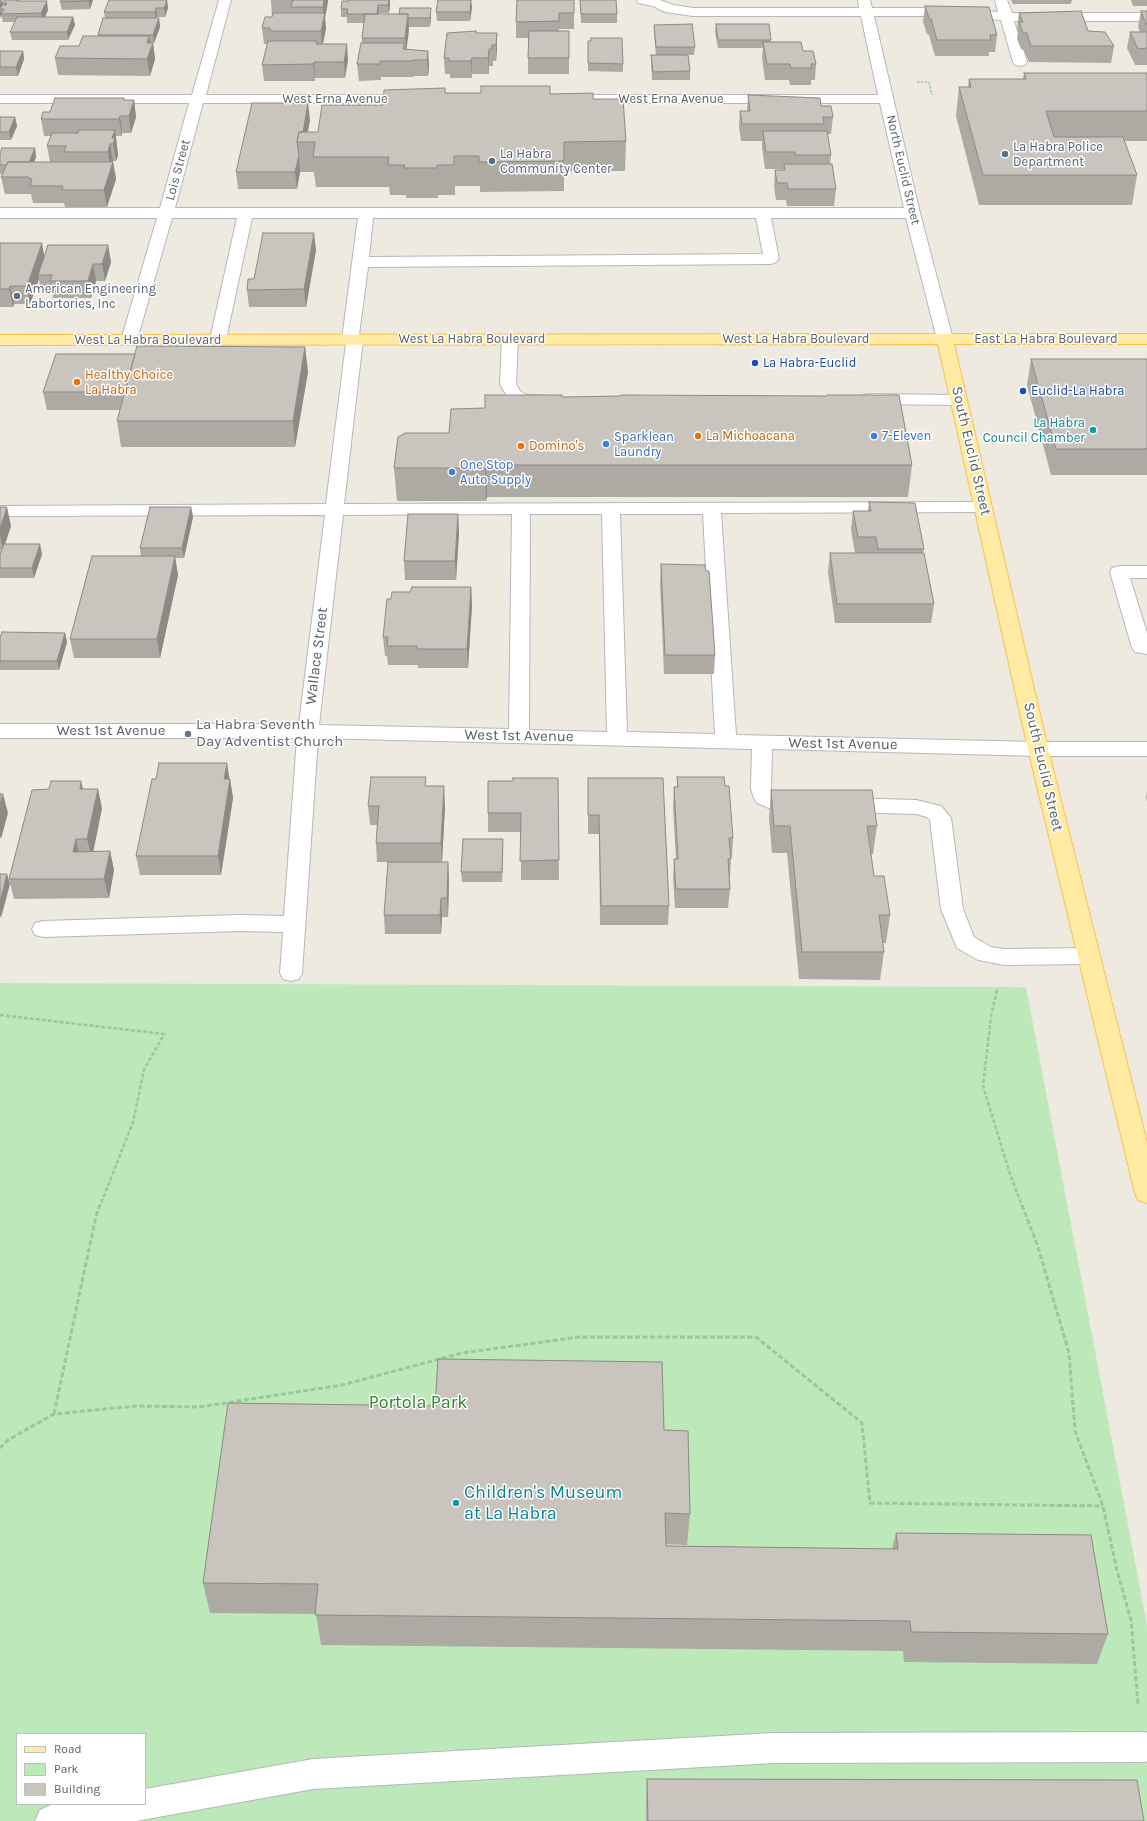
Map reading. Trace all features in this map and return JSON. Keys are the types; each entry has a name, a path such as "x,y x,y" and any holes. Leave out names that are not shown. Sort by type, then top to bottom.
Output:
{"main road":[{"name":"West La Habra Boulevard","path":"0,340 945,339"},
{"name":"East La Habra Boulevard","path":"945,339 1147,339"},
{"name":"South Euclid Street","path":"945,339 1038,749 1147,1194"}],"street":[{"name":"Lois Street","path":"129,340 225,0"},
{"path":"643,0 657,3 670,9 693,12 865,6 1006,17 1147,18"},
{"path":"1001,0 1020,62"},
{"name":"North Euclid Street","path":"865,6 912,213 945,339"},
{"name":"West Erna Avenue","path":"0,99 428,99"},
{"name":"West Erna Avenue","path":"578,99 887,99"},
{"path":"361,262 771,259 763,212"},
{"path":"0,213 912,213"},
{"path":"218,339 245,213"},
{"name":"Wallace Street","path":"291,974 308,731 334,511 366,213"},
{"path":"510,339 508,384 514,394 524,400 563,400"},
{"path":"850,399 959,400"},
{"path":"0,511 334,511 983,507"},
{"path":"611,509 617,738"},
{"path":"712,509 726,741"},
{"path":"519,736 521,510"},
{"path":"1147,572 1119,572 1142,648 1147,648"},
{"name":"West 1st Avenue","path":"0,731 308,731 1038,749 1147,749"},
{"path":"762,742 761,789 764,798 776,804 916,807 934,811 940,818 952,909 965,942 986,954 1004,957 1089,956"},
{"path":"43,929 240,923 295,924"},
{"path":"146,1804 321,1774 774,1748 1145,1747"},
{"path":"51,1821 139,1805"}],"path":[{"path":"1004,957 991,1016 983,1086 1009,1171 1038,1247 1069,1353 1075,1432 1103,1506 1131,1620 1136,1698 1145,1747"},
{"path":"0,1015 164,1034 144,1070 133,1122 96,1216 54,1414"},
{"path":"0,1448 8,1440 54,1414 136,1406 206,1405 342,1384 462,1353 579,1337 756,1337 862,1423 870,1503 1103,1506"}],"green space":[{"name":"Portola Park","path":"0,983 1026,987 1147,1625 1147,1821 0,1821"}],"building":[{"path":"5,0 47,1 41,13 1,14 4,9 0,9 2,5 6,5 7,3 3,3"},
{"path":"61,0 89,0 89,1 60,2"},
{"path":"109,0 167,0 164,8 156,8 155,12 104,12"},
{"path":"293,0 324,0 323,7 291,7"},
{"path":"389,0 388,5 378,5 377,14 347,14 348,9 341,9 342,1"},
{"path":"438,0 471,0 470,12 436,12"},
{"path":"517,0 574,0 574,13 559,13 559,21 516,22"},
{"path":"580,0 616,0 617,14 581,14"},
{"path":"925,6 989,7 997,35 990,35 991,40 937,40 931,19 929,18"},
{"path":"400,8 431,8 430,18 408,18 408,14 399,14"},
{"path":"1081,11 1088,31 1105,32 1114,46 1031,46 1027,33 1023,33 1019,22 1023,22 1019,13"},
{"path":"1141,11 1147,11 1147,24 1146,24"},
{"path":"273,13 325,13 321,31 270,31 270,28 262,28 265,17 272,17"},
{"path":"365,14 408,14 405,38 362,38"},
{"path":"17,17 73,17 67,32 10,32"},
{"path":"103,18 159,18 153,35 98,35"},
{"path":"692,24 695,47 656,47 654,25"},
{"path":"716,24 769,24 771,40 718,40"},
{"path":"476,31 476,33 497,33 496,45 492,45 492,49 489,49 488,58 472,58 471,61 449,61 449,58 444,58 447,33"},
{"path":"529,31 569,31 569,58 528,58"},
{"path":"1130,32 1147,32 1147,48 1138,49"},
{"path":"83,36 149,36 147,43 153,43 147,59 55,58 60,46 79,46"},
{"path":"591,38 622,38 623,64 588,63 588,41 591,41"},
{"path":"268,41 317,41 316,44 347,44 344,62 262,65"},
{"path":"763,42 801,42 803,51 813,51 816,64 811,64 812,68 791,68 790,64 767,64"},
{"path":"361,43 404,43 403,49 428,51 427,60 380,61 380,64 357,64"},
{"path":"0,51 23,51 16,67 0,67"},
{"path":"651,55 688,55 690,71 653,72"},
{"path":"1024,73 1147,73 1147,111 1046,111 1054,137 1123,137 1137,175 983,175 959,87 971,87 969,79 1026,79"},
{"path":"481,86 550,86 550,94 593,93 593,99 623,99 626,141 564,142 564,161 479,162 479,156 454,156 454,165 437,165 437,168 404,168 405,165 388,165 389,157 313,157 315,142 297,142 299,132 318,132 322,105 383,105 384,90 445,88 445,93 481,93"},
{"path":"748,95 820,98 821,106 831,106 833,117 823,117 824,124 742,124 740,111 750,111"},
{"path":"55,98 124,98 124,100 134,100 129,116 120,116 119,119 41,119 43,112 50,112"},
{"path":"252,103 308,103 303,132 299,132 297,142 299,155 295,172 236,172"},
{"path":"0,117 15,117 9,132 0,132"},
{"path":"79,130 115,130 112,138 115,138 113,144 110,144 108,152 64,152 66,146 47,146 52,133 78,133"},
{"path":"763,131 827,131 831,155 795,155 795,152 766,152"},
{"path":"2,148 35,148 29,162 8,162 6,165 0,165 0,154"},
{"path":"8,162 113,162 104,190 62,190 63,186 30,186 32,179 29,179 29,177 1,177"},
{"path":"784,164 832,164 836,189 788,189 787,183 777,183 775,170 785,170"},
{"path":"263,233 314,233 304,289 247,290 248,279 254,279"},
{"path":"0,243 42,243 27,286 10,286 9,289 0,289"},
{"path":"48,245 108,245 102,264 93,264 88,281 50,281 52,275 38,275"},
{"path":"137,346 305,347 293,421 117,421"},
{"path":"56,354 135,354 125,392 43,392"},
{"name":"La Habra Council Chamber","path":"1031,359 1147,359 1147,449 1056,449"},
{"path":"485,395 562,395 562,397 621,395 899,395 912,465 486,465 485,468 394,468 398,437 405,433 449,433 451,409 485,408"},
{"path":"869,502 915,503 924,549 878,549 876,537 858,537 853,511 871,511"},
{"path":"0,507 7,507 0,529"},
{"path":"150,507 191,507 182,548 140,548"},
{"path":"408,514 458,514 455,561 404,561"},
{"path":"4,544 40,544 32,568 0,568 0,554"},
{"path":"830,553 924,553 934,604 837,604"},
{"path":"92,556 175,556 157,639 70,639"},
{"path":"661,564 705,565 706,571 709,571 715,655 665,655"},
{"path":"412,587 471,587 467,649 417,649 417,646 387,646 388,637 383,637 387,599 391,599 392,592 410,592"},
{"path":"2,632 65,633 57,661 0,661 0,638"},
{"path":"159,763 227,763 224,779 230,779 218,856 136,856 152,779 156,779"},
{"path":"371,777 426,777 425,786 444,786 441,843 376,843 379,806 368,806"},
{"path":"677,777 724,777 725,786 729,786 733,838 729,838 731,859 728,859 730,889 676,889 674,859 678,859 674,787 678,787"},
{"path":"513,778 558,778 559,860 520,861 521,813 488,813 488,781 513,781"},
{"path":"588,778 663,778 669,906 601,906 599,815 588,815"},
{"path":"51,781 81,781 80,789 98,789 87,839 76,839 73,852 110,851 104,879 9,879 32,790 49,789"},
{"path":"771,790 872,790 877,826 867,826 874,876 884,876 890,915 879,915 884,952 802,952 790,826 774,826"},
{"path":"0,794 3,794 0,805"},
{"path":"463,839 503,839 502,872 461,872"},
{"path":"388,862 448,862 447,898 441,898 440,915 384,915"},
{"path":"0,874 7,874 0,902"},
{"name":"Children's Museum at La Habra","path":"438,1359 662,1362 664,1430 688,1431 690,1514 665,1513 666,1546 898,1549 896,1533 1091,1535 1108,1634 911,1632 910,1621 315,1615 318,1584 203,1583 228,1403 435,1406"},
{"path":"647,1779 1137,1780 1144,1821 648,1821"}],"place":[{"name":"La Habra Police Department","path":"1005,154"},
{"name":"La Habra Community Center","path":"492,161"},
{"name":"American Engineering Labortories, Inc","path":"17,296"},
{"name":"La Habra-Euclid","path":"755,363"},
{"name":"Healthy Choice La Habra","path":"77,382"},
{"name":"Euclid-La Habra","path":"1023,391"},
{"name":"La Habra Council Chamber","path":"1093,430"},
{"name":"La Michoacana","path":"698,436"},
{"name":"7-Eleven","path":"874,436"},
{"name":"Sparklean Laundry","path":"606,444"},
{"name":"Domino's","path":"521,446"},
{"name":"One Stop Auto Supply","path":"452,472"},
{"name":"La Habra Seventh Day Adventist Church","path":"188,734"},
{"name":"Children's Museum at La Habra","path":"456,1503"}]}
